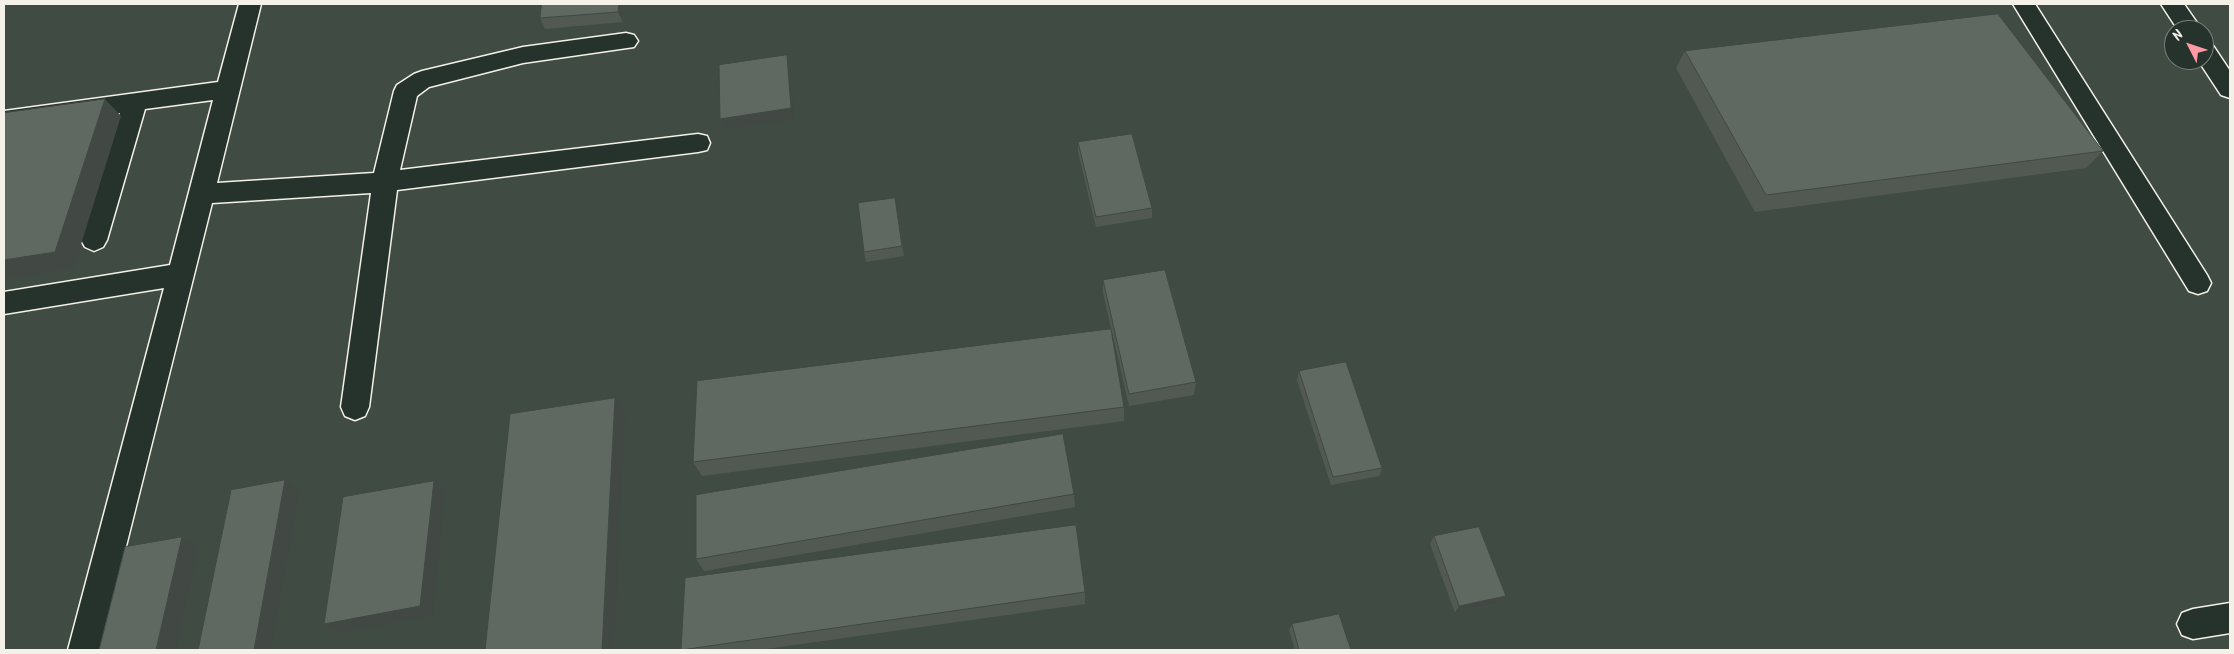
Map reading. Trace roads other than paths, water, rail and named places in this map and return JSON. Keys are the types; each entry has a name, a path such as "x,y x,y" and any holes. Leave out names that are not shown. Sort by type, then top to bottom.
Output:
{"street":[{"path":"84,650 250,4"},
{"path":"2024,4 2198,283"},
{"path":"2172,4 2183,20"},
{"path":"355,407 385,182 406,91 422,80 523,56 626,41"},
{"path":"2214,65 2230,89"},
{"path":"4,120 228,89"},
{"path":"94,240 136,102"},
{"path":"201,194 385,182 698,143"},
{"path":"4,303 181,274"},
{"path":"2193,624 2230,618"}]}
